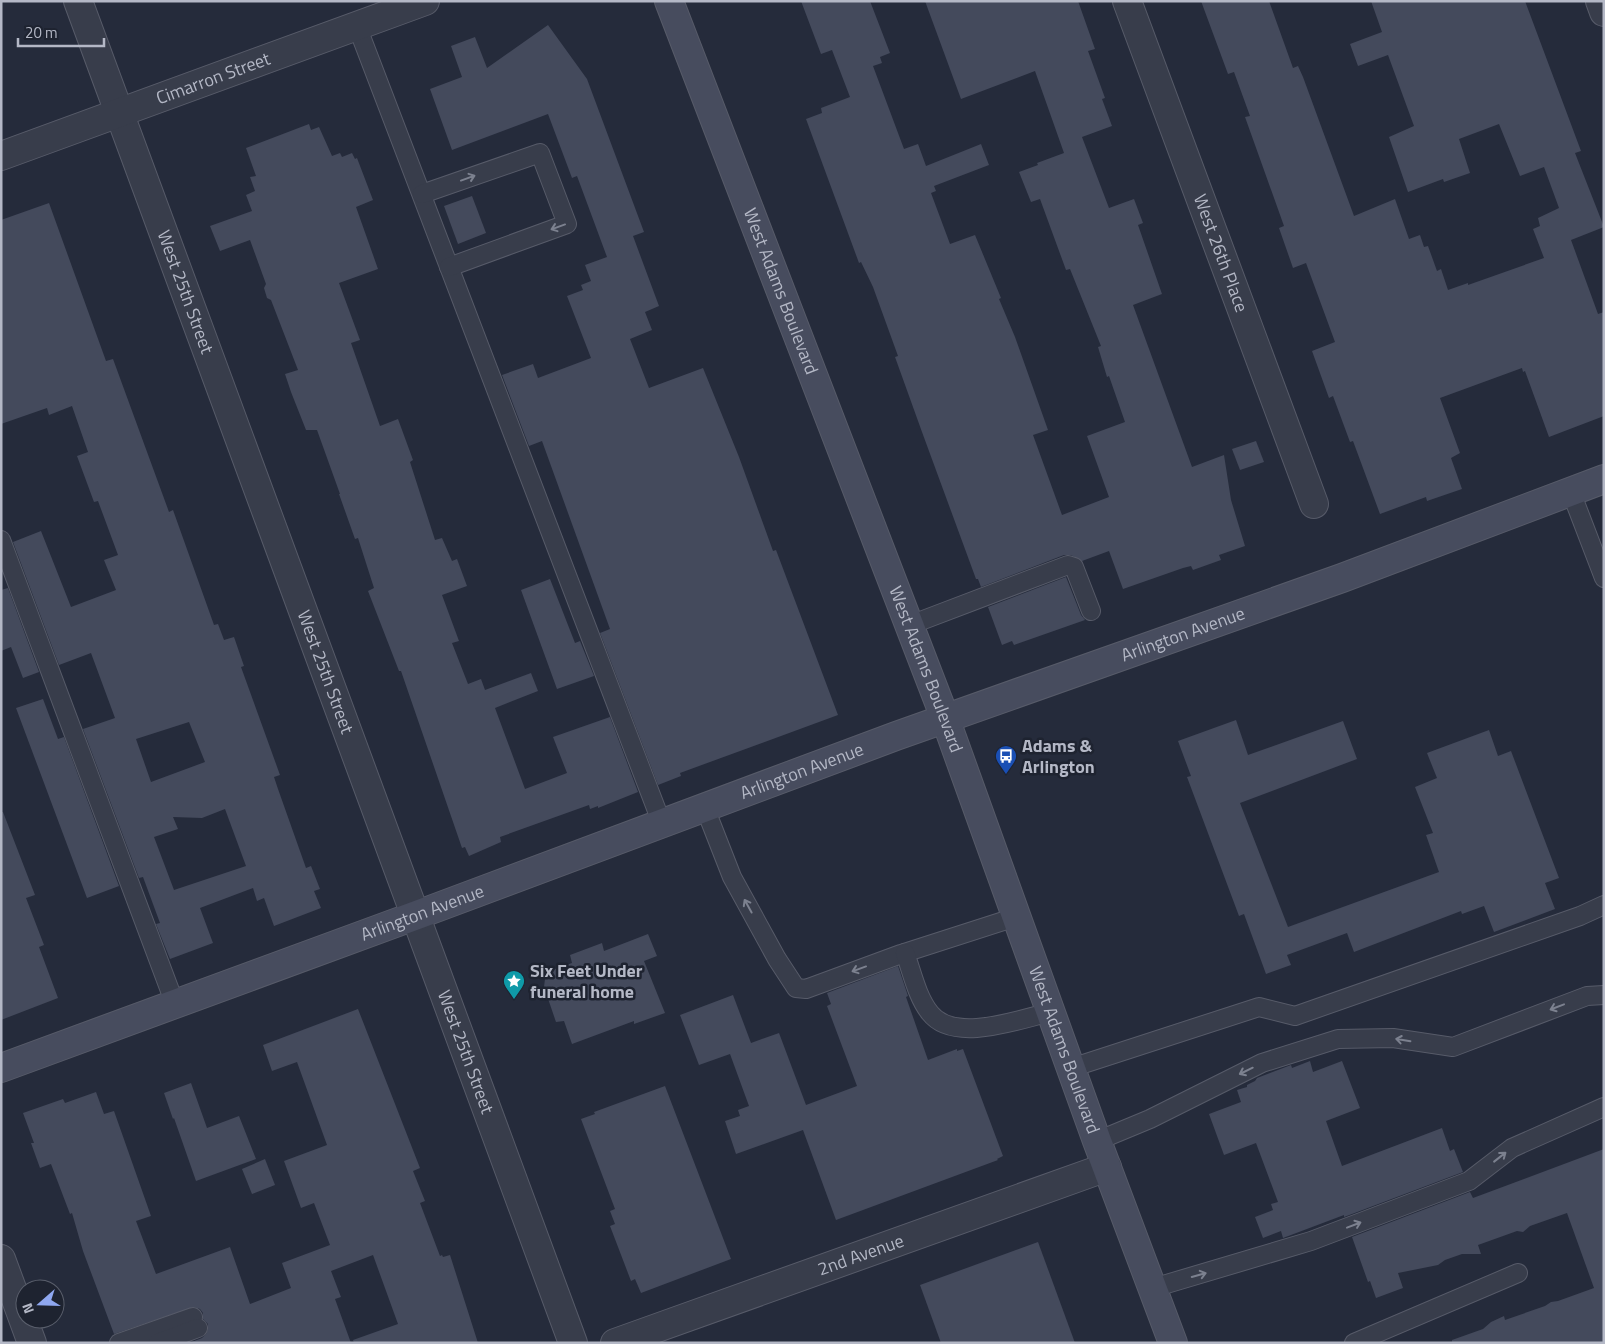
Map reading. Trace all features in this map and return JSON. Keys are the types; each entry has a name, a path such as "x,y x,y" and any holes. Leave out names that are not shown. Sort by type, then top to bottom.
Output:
{"main road":[{"name":"West Adams Boulevard","path":"669,1 946,718 1016,917 1173,1343"},
{"name":"Arlington Avenue","path":"1,1068 946,718 1342,578 1604,479"}],"street":[{"name":"West 25th Street","path":"78,1 417,915 573,1343"},
{"name":"Cimarron Street","path":"1,156 357,26 383,8 425,1"},
{"name":"West 26th Place","path":"1126,1 1314,504"},
{"path":"1600,1 1604,12"},
{"name":"2nd Avenue","path":"615,1343 1107,1167"},
{"path":"1,1259 32,1343"}],"lane":[{"path":"357,26 662,824"},
{"path":"422,194 540,153 567,224 449,267"},
{"path":"1571,492 1604,578"},
{"path":"1,540 175,1004"},
{"path":"910,625 1068,565 1074,567 1091,611"},
{"path":"705,808 732,877 777,959 796,988 806,988 1016,917"},
{"path":"1071,1068 1259,1007 1294,1016 1580,916 1604,905"},
{"path":"906,953 922,999 929,1012 937,1021 952,1026 972,1028 991,1026 1051,1012"},
{"path":"1097,1140 1150,1119 1262,1064 1338,1039 1392,1038 1453,1047 1587,996 1604,995"},
{"path":"1152,1288 1312,1242 1469,1181 1512,1148 1604,1107"},
{"path":"1354,1343 1518,1273"},
{"path":"118,1343 195,1322 158,1343"}],"building":[{"path":"801,1 870,1 890,53 880,57 882,63 873,66 904,149 918,144 926,166 981,144 989,165 934,186 936,191 931,193 950,244 975,235 1001,298 999,299 1015,337 1048,430 1033,435 1062,515 1109,497 1087,436 1125,422 1109,376 1107,377 1098,347 1101,346 1070,269 1066,270 1040,199 1031,202 1019,172 1064,153 1035,71 961,99 925,1 1078,1 1095,49 1088,51 1105,98 1102,99 1112,126 1082,137 1109,208 1134,199 1143,223 1138,225 1162,294 1133,305 1192,467 1224,455 1231,500 1245,546 1219,555 1221,560 1193,570 1191,566 1183,568 1123,589 1109,551 1082,561 1071,555 1064,555 981,587 978,579 976,579 895,357 898,356 873,287 861,262 859,263 806,119 822,113 821,108 850,97 832,50 821,54"},
{"path":"1201,1 1269,1 1293,68 1298,66 1303,77 1354,216 1395,199 1409,239 1420,235 1424,247 1428,246 1437,271 1441,269 1448,290 1468,283 1468,285 1544,258 1533,229 1540,226 1538,218 1559,208 1544,167 1520,176 1499,124 1459,139 1470,173 1444,182 1443,179 1408,192 1389,137 1414,126 1388,55 1358,66 1350,44 1382,32 1371,1 1525,1 1581,151 1575,153 1604,227 1571,240 1598,314 1604,312 1604,416 1549,437 1525,371 1523,372 1522,368 1440,398 1460,453 1451,458 1462,489 1427,501 1426,497 1380,514 1353,441 1350,442 1333,396 1329,398 1312,351 1335,342 1306,263 1293,268 1279,228 1284,226 1245,117 1250,116 1234,72 1228,74"},
{"path":"548,25 587,79 644,232 633,236 659,306 645,312 652,330 630,339 649,388 703,368 739,457 773,551 776,550 838,715 680,773 681,776 658,785 600,633 610,629 542,441 529,446 502,375 533,364 538,378 591,358 567,296 583,290 581,285 591,281 585,265 607,257 577,176 572,178 548,114 452,150 430,89 462,77 451,46 475,37 487,68"},
{"path":"309,124 311,130 319,127 332,156 340,153 342,157 352,153 355,159 357,158 373,200 356,207 378,269 339,283 360,340 351,343 380,426 398,419 413,460 410,462 435,540 442,538 452,561 457,559 467,586 442,595 459,641 452,643 468,684 481,679 485,690 531,673 538,691 495,708 525,789 567,773 553,737 610,717 638,792 598,808 598,806 590,809 589,805 500,837 501,842 469,856 465,847 462,848 401,671 399,671 368,591 374,588 358,538 355,539 317,430 306,430 291,392 285,374 298,370 271,300 267,298 264,288 266,284 250,240 220,251 210,226 252,211 246,195 255,191 250,177 256,176 246,148"},
{"path":"472,196 486,233 458,244 444,206"},
{"path":"49,203 106,361 113,359 169,512 173,510 214,625 218,624 224,640 234,637 244,666 241,667 280,775 274,777 278,789 306,868 311,866 320,889 314,891 321,908 274,926 264,898 257,901 253,888 200,908 213,943 170,959 156,924 160,923 143,877 139,878 83,729 115,718 91,653 59,665 13,542 41,531 71,607 116,590 104,560 118,555 98,501 94,502 77,456 88,452 72,406 49,415 47,408 1,424 1,220","holes":["189,722 205,762 151,782 136,739","225,809 246,866 174,890 154,837 178,829 173,817 202,818"]},
{"path":"1256,441 1264,462 1240,470 1232,449"},
{"path":"1066,577 1081,615 1085,620 1014,645 1012,641 1002,645 988,607"},
{"path":"550,579 575,643 580,641 594,676 557,689 521,590"},
{"path":"8,588 39,672 23,678 11,647 1,651 1,590"},
{"path":"43,699 58,739 64,737 119,886 87,898 16,708"},
{"path":"1236,720 1248,755 1343,721 1357,759 1240,803 1288,927 1439,872 1426,835 1433,833 1415,787 1437,778 1427,753 1489,730 1498,756 1511,751 1559,878 1545,883 1555,909 1494,932 1484,906 1462,914 1461,911 1354,952 1347,933 1287,955 1291,965 1266,974 1244,914 1239,916 1187,777 1191,776 1178,741"},
{"path":"1,812 3,812 35,895 26,898 44,945 39,947 58,998 1,1020"},
{"path":"648,934 657,956 644,961 665,1013 634,1024 634,1021 572,1044 564,1021 556,1022 544,987 545,979 552,970 572,963 570,955 602,943 604,951"},
{"path":"898,966 908,996 906,997 928,1060 957,1049 957,1051 963,1049 1003,1156 998,1160 836,1220 803,1130 736,1154 725,1121 740,1116 738,1110 749,1106 730,1054 699,1065 680,1015 733,995 751,1043 779,1033 806,1105 857,1086 827,1006 831,1004 827,993"},
{"path":"358,1009 420,1168 413,1171 425,1201 420,1203 440,1256 450,1255 478,1343 354,1343 353,1340 398,1324 373,1255 331,1271 341,1297 335,1299 351,1343 189,1343 202,1338 208,1329 208,1324 203,1319 203,1313 200,1309 194,1307 114,1334 83,1251 72,1213 70,1214 51,1164 40,1168 31,1143 34,1143 23,1113 63,1099 65,1103 96,1092 104,1114 114,1111 151,1216 136,1221 156,1274 230,1247 250,1304 291,1288 282,1263 330,1245 314,1203 301,1208 284,1161 327,1145 297,1062 272,1071 263,1045"},
{"path":"1310,1061 1313,1072 1342,1061 1360,1108 1326,1121 1342,1166 1442,1128 1450,1151 1454,1149 1463,1172 1283,1238 1281,1231 1263,1238 1255,1217 1273,1210 1271,1204 1278,1202 1256,1143 1224,1155 1209,1114 1241,1102 1237,1090 1247,1087 1257,1078 1291,1065 1292,1068"},
{"path":"191,1083 207,1128 239,1116 256,1159 196,1181 164,1093"},
{"path":"665,1086 731,1259 641,1293 635,1279 631,1281 610,1226 615,1224 610,1211 615,1209 581,1119 595,1114 594,1112"},
{"path":"1604,1149 1604,1343 1452,1343 1452,1340 1483,1329 1491,1322 1504,1316 1505,1320 1594,1288 1567,1213 1530,1226 1523,1232 1517,1231 1478,1245 1481,1254 1462,1254 1445,1260 1438,1265 1398,1273 1403,1288 1376,1298 1370,1281 1368,1282 1352,1237 1470,1192 1473,1198"},
{"path":"265,1159 275,1185 252,1194 242,1169"},
{"path":"1038,1242 1075,1343 941,1343 920,1285"}],"place":[{"name":"Adams & Arlington","path":"1006,775"},
{"name":"Six Feet Under funeral home","path":"514,1000"}]}
